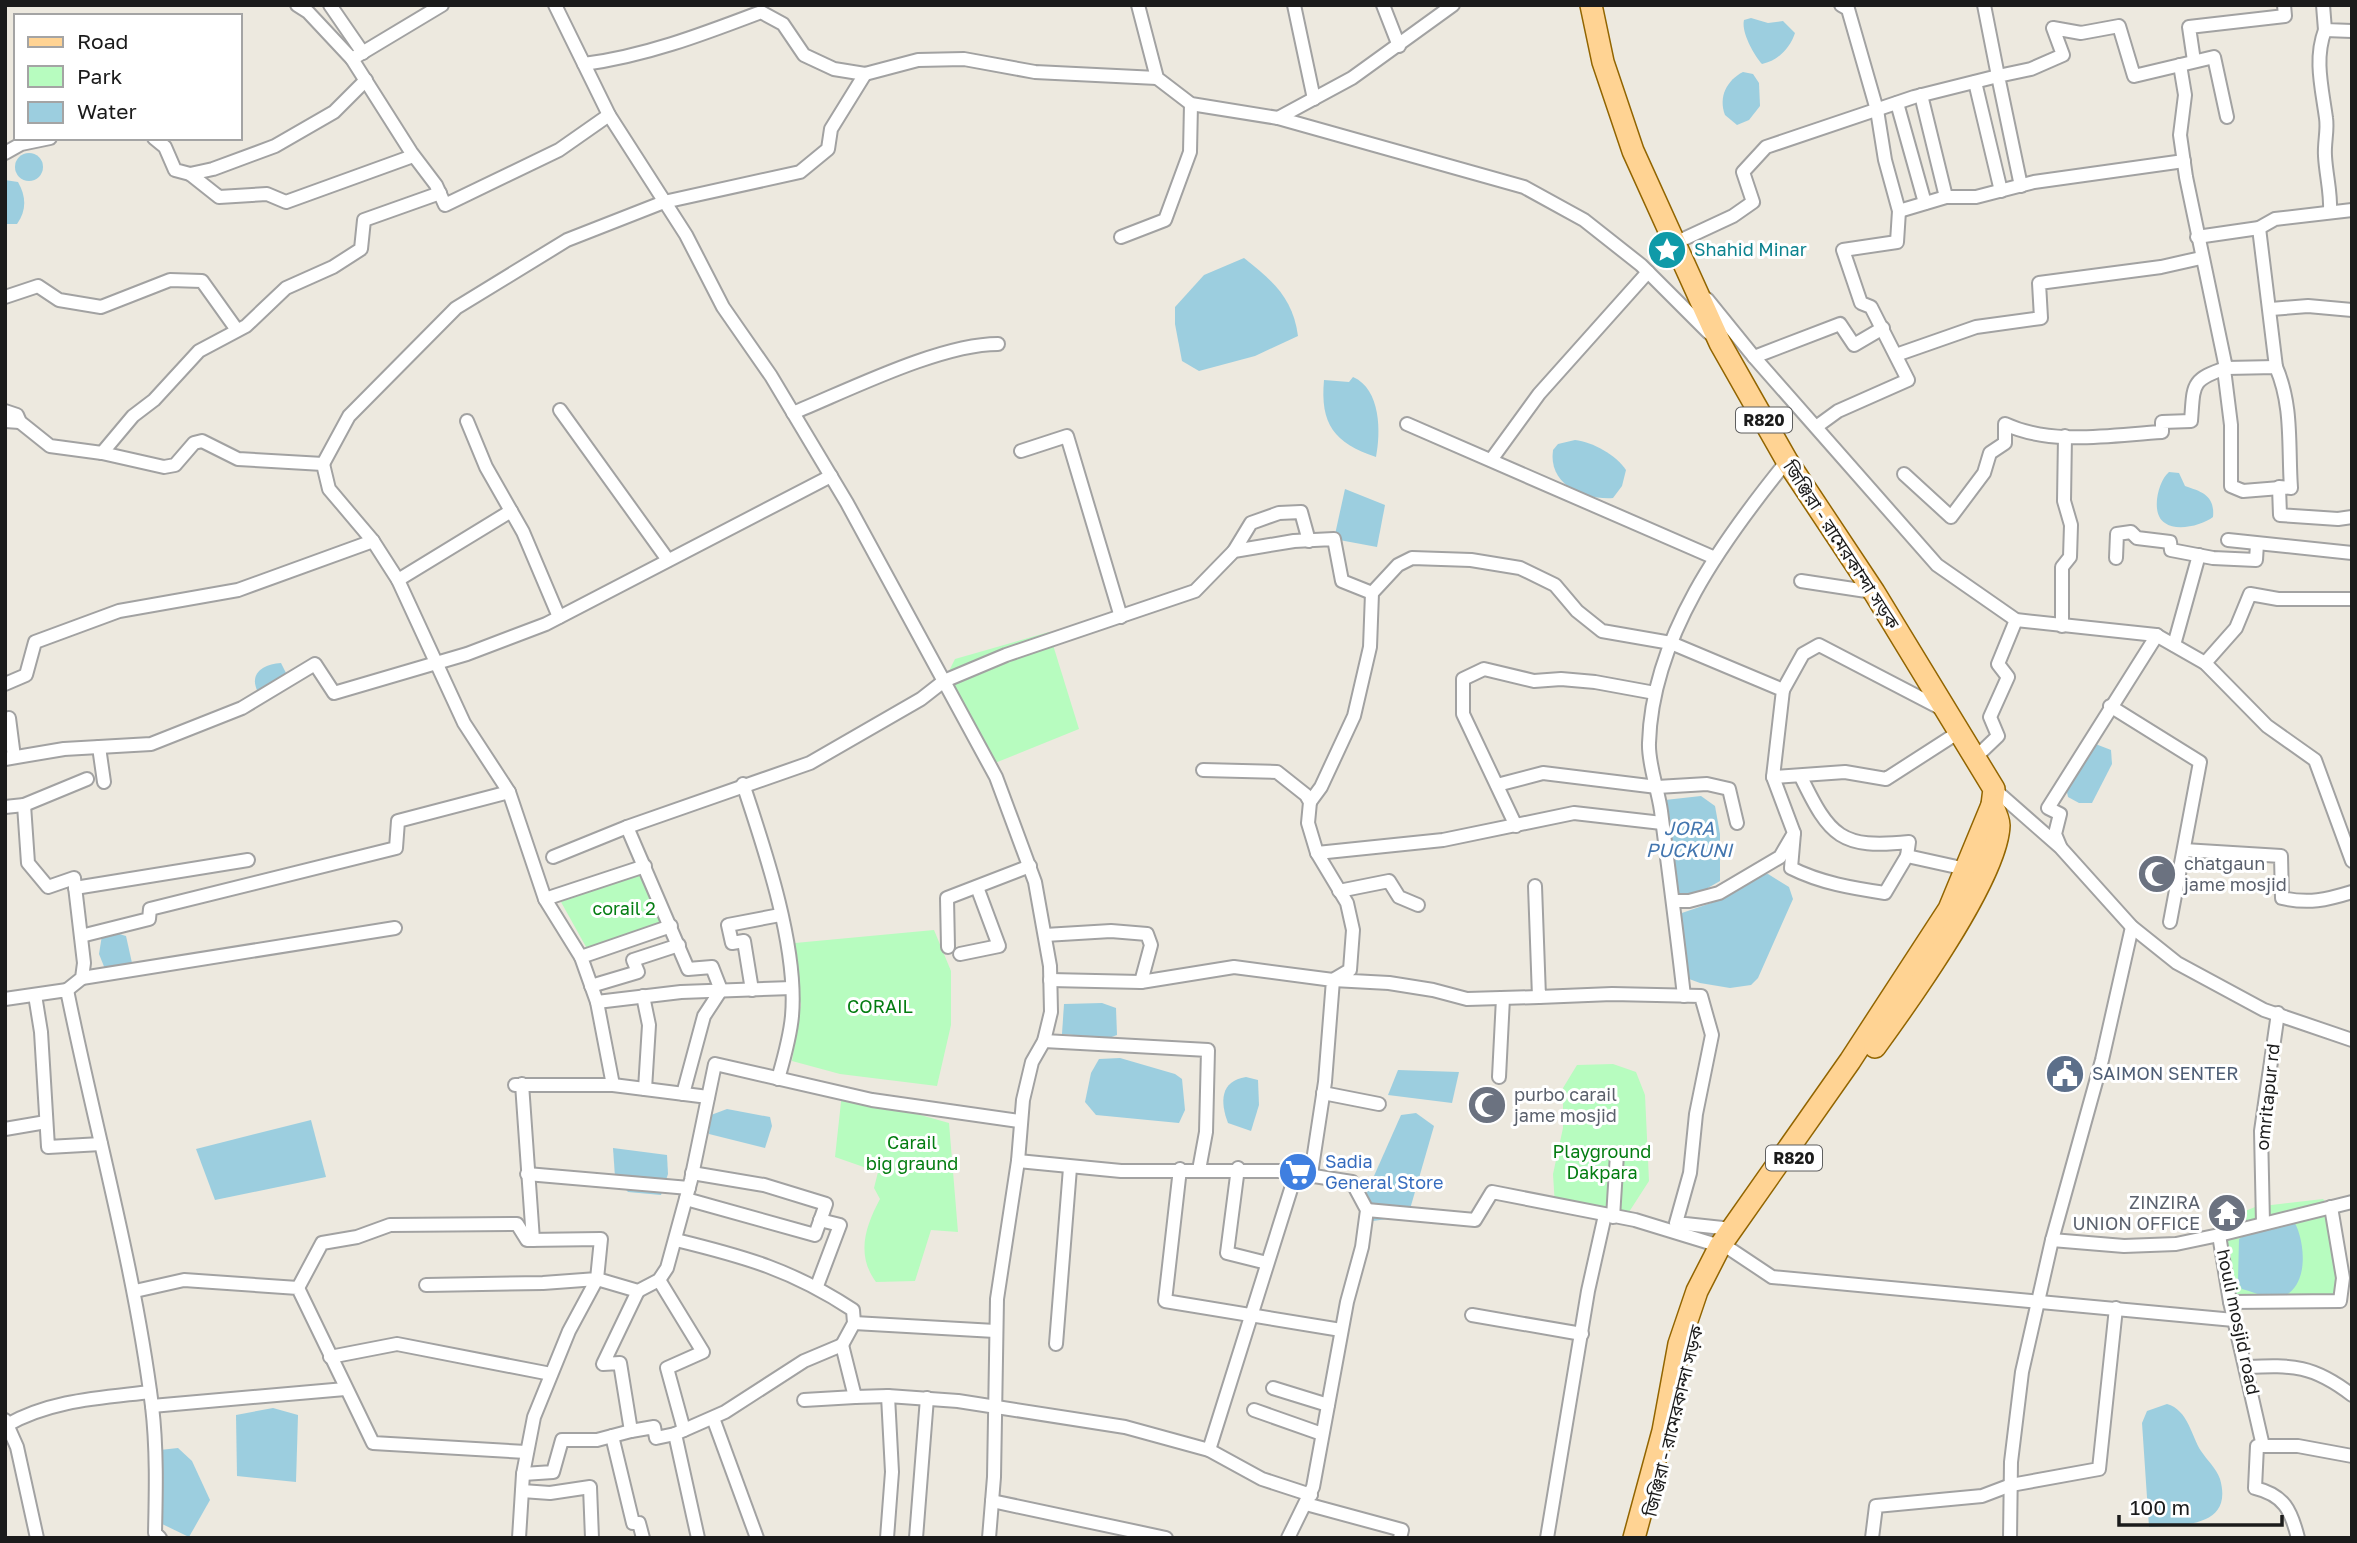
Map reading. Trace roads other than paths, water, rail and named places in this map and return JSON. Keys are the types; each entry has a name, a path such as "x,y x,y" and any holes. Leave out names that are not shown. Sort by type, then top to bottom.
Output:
{"main road":[{"name":"জিঞ্জিরা - রামেরকান্দা সড়ক","path":"1591,5 1603,62 1633,151 1720,343 1787,461 1874,592 1945,711 1976,757 1993,797 1999,824 1995,847 1966,909 1916,991 1727,1241 1698,1291 1679,1344 1662,1431 1634,1538"},
{"name":"জিঞ্জিরা - রামেরকান্দা সড়ক","path":"1765,1190 1949,909 1993,797"},
{"name":"জিঞ্জিরা - রামেরকান্দা সড়ক","path":"1645,1538 1678,1410 1689,1346 1727,1241"}],"street":[{"path":"297,5 358,56"},
{"path":"330,5 358,56 366,80 413,156 440,193 445,205 559,150 608,115"},
{"path":"358,56 442,5"},
{"path":"555,5 608,115 686,235 723,307 831,476 996,777 1030,866 1045,935 1051,1012 1044,1041 1032,1062 1019,1121 1018,1161 1004,1241 995,1331 996,1408 989,1538"},
{"path":"773,5 777,20"},
{"path":"1138,5 1157,78"},
{"path":"1294,5 1314,99"},
{"path":"1383,5 1399,46"},
{"path":"1278,118 1352,78 1453,5"},
{"path":"1816,427 1838,411 1908,380 1871,307 1861,303 1843,250 1897,242 1899,211 1885,160 1877,110 1848,9 1841,5"},
{"path":"1984,5 2021,186"},
{"path":"2194,61 2189,27 2285,16 2284,5"},
{"path":"2323,5 2325,30 2319,44 2320,85 2327,121 2325,156 2330,211"},
{"path":"584,64 623,59 640,52 670,46 761,12 783,24 804,55 834,69 864,74 918,60 964,60 1035,72 1157,78 1191,104 1278,118 1524,187 1584,220 1648,272 1720,343"},
{"path":"1675,243 1733,216 1753,202 1743,172 1766,147 1921,95 2031,69 2063,55 2053,28 2081,33 2119,26 2134,76 2214,57 2227,117"},
{"path":"2325,30 2352,31"},
{"path":"2180,65 2185,95 2180,135 2201,258 2225,368 2231,425 2231,486 2244,491 2291,488 2290,418 2284,386 2276,367 2259,228"},
{"path":"613,1085 592,986 581,957 545,899 509,792 464,723 398,580 373,541 329,489 323,464 349,416 456,308 567,240 664,202 800,172 828,149 831,129 864,74"},
{"path":"190,174 213,169 300,134 334,112 366,80"},
{"path":"1975,82 2001,191"},
{"path":"1921,95 1946,197"},
{"path":"1897,103 1925,203"},
{"path":"1121,237 1165,220 1190,152 1191,104"},
{"path":"5,153 21,144 40,140"},
{"path":"156,140 165,147 175,170 190,174 219,197 267,194 286,202 413,156"},
{"path":"1899,211 1946,197 1976,197 2021,186 2184,161"},
{"path":"102,453 133,416 154,400 199,351 237,331 274,302 286,288 333,267 361,249 363,220 440,193"},
{"path":"2197,237 2259,228 2275,219 2352,210"},
{"path":"1896,355 1976,327 2040,318 2039,283 2161,267 2201,258"},
{"path":"1491,460 1539,394 1648,272"},
{"path":"1692,279 1754,357 1937,565 2016,621 2157,635 2206,663 2267,726 2315,760 2352,861"},
{"path":"5,297 38,286 59,300 101,307 170,280 202,281 237,331"},
{"path":"2271,309 2308,306 2352,310"},
{"path":"1754,357 1840,324 1854,345 1883,328"},
{"path":"793,414 878,378 972,344 998,344"},
{"path":"1904,474 1951,517 1984,472 1990,453 2005,443 2005,424 2027,434 2065,436 2162,432 2162,422 2191,421 2194,388 2203,376 2225,368 2276,367"},
{"path":"560,410 668,560"},
{"path":"5,411 17,415 20,422 50,446 102,453 164,467 175,465 194,443 202,441 238,459 323,464"},
{"path":"5,421 20,422"},
{"path":"467,421 486,467 511,510 559,617"},
{"path":"1406,424 1715,558"},
{"path":"1021,451 1067,436 1121,617"},
{"path":"2062,626 2062,567 2070,557 2071,525 2064,501 2065,436"},
{"path":"1684,996 1657,787 1648,745 1656,693 1671,643 1715,558 1743,514 1787,461"},
{"path":"9,718 10,758 99,747 151,744 242,708 315,664 334,693 435,663 559,617 831,476"},
{"path":"2280,488 2280,515 2339,519 2352,517"},
{"path":"398,580 511,510"},
{"path":"553,857 627,827 690,807 743,784 810,763 921,699 944,681 1006,655 1195,591 1234,551 1251,523 1279,513 1301,512 1309,541"},
{"path":"2116,558 2117,534 2131,532 2137,538 2170,542 2171,550 2256,561 2257,544"},
{"path":"1234,551 1335,539 1342,581 1372,593"},
{"path":"2228,540 2352,553"},
{"path":"5,684 26,674 35,642 119,611 238,590 373,541"},
{"path":"2174,645 2199,555"},
{"path":"1333,980 1350,970 1353,930 1347,904 1317,853 1308,823 1310,802 1321,787 1354,716 1370,647 1372,593 1398,565 1412,558 1471,560 1520,568 1555,585 1577,611 1602,631 1671,643 1783,690"},
{"path":"1801,581 1874,592"},
{"path":"2206,663 2236,628 2250,594 2278,599 2352,599"},
{"path":"1976,757 1998,736 1990,717 2008,677 1998,664 2016,621"},
{"path":"2060,847 2055,835 2060,814 2048,808 2157,635"},
{"path":"1801,777 1820,817 1836,834 1873,845 1909,842 1907,856 1885,893 1811,878 1791,868 1794,833 1773,777 1783,690 1803,654 1819,645 1945,711"},
{"path":"1516,825 1463,714 1463,679 1484,669 1534,681 1584,681 1656,693"},
{"path":"2110,706 2200,762 2170,922"},
{"path":"1773,777 1845,772 1886,779 1959,732"},
{"path":"99,747 104,782"},
{"path":"1203,771 1277,772 1306,795 1310,802"},
{"path":"1497,785 1542,773 1657,787 1707,784 1729,789 1737,823"},
{"path":"5,807 24,805 88,779"},
{"path":"743,784 780,915 792,988 788,1046 778,1079"},
{"path":"81,936 149,919 150,909 396,848 398,821 509,792"},
{"path":"1993,797 2060,847 2132,927 2177,963 2225,990 2352,1040"},
{"path":"24,805 29,863 48,887 74,878 84,963 82,978"},
{"path":"1317,853 1443,841 1574,813 1662,823"},
{"path":"627,827 688,969 712,967 722,990"},
{"path":"1673,901 1689,901 1719,893 1780,858 1794,833"},
{"path":"2183,850 2281,856 2282,898 2304,903 2323,901 2352,892"},
{"path":"1907,856 1966,869"},
{"path":"75,888 248,859"},
{"path":"545,899 645,866"},
{"path":"948,947 947,898 1030,866"},
{"path":"1339,891 1389,881 1399,897 1418,905"},
{"path":"960,954 999,946 977,887"},
{"path":"1535,887 1539,997"},
{"path":"752,990 744,941 732,943 728,925 780,915"},
{"path":"581,957 671,926"},
{"path":"2010,1538 2014,1420 2037,1300 2102,1060 2132,927"},
{"path":"5,999 67,990 82,978 395,928"},
{"path":"1045,935 1111,931 1147,933 1151,945 1141,982"},
{"path":"592,986 638,972 633,960 679,945"},
{"path":"1050,980 1141,982 1234,967 1433,989 1467,999 1612,994 1701,996 1712,1035 1696,1114 1690,1173 1676,1223 1727,1241 1773,1277 1843,1286 2037,1300 2234,1320"},
{"path":"1311,1174 1323,1093 1333,980"},
{"path":"597,1002 722,990 792,988"},
{"path":"67,990 135,1291 152,1406 156,1536"},
{"path":"683,1094 704,1016 722,990"},
{"path":"35,995 41,1032 48,1147 102,1144"},
{"path":"643,996 649,1026 645,1089"},
{"path":"1499,1077 1503,998"},
{"name":"omritapur rd","path":"2263,1223 2261,1131 2278,1013"},
{"path":"1044,1041 1208,1050 1206,1132 1199,1170"},
{"path":"631,1431 620,1363 603,1364 638,1291 659,1280 667,1268 688,1193 715,1064 872,1100 1019,1121"},
{"path":"533,1240 519,1085 613,1085 708,1097"},
{"path":"1323,1093 1379,1104"},
{"path":"5,1129 46,1122"},
{"path":"1548,1538 1582,1334 1609,1216 1617,1154"},
{"path":"1018,1161 1070,1168 1238,1168 1311,1174 1352,1182 1367,1210 1362,1247 1341,1330 1308,1500 1288,1538"},
{"path":"1056,1344 1070,1168"},
{"path":"1238,1168 1227,1253 1267,1263"},
{"path":"1180,1169 1165,1301 1341,1330"},
{"path":"527,1174 688,1193 815,1235 826,1203 764,1185 692,1173"},
{"path":"1209,1450 1296,1173"},
{"path":"1367,1210 1475,1220 1492,1192 1727,1241"},
{"name":"houli mosjid road","path":"2263,1446 2230,1302 2220,1235 2352,1202"},
{"path":"2230,1302 2340,1300 2343,1278 2331,1207"},
{"path":"817,1286 840,1225 820,1220"},
{"path":"298,1288 322,1242 357,1237 390,1225 517,1224 527,1240 601,1239 597,1279 569,1331 534,1417 523,1474 519,1538"},
{"path":"2052,1240 2124,1246 2176,1244 2220,1235"},
{"path":"523,1474 553,1472 562,1440 597,1440 654,1427 656,1438 680,1432 713,1418 804,1361 842,1345 854,1323 853,1310 817,1286 778,1268 676,1240"},
{"path":"426,1285 543,1283 597,1279 638,1291"},
{"path":"135,1291 184,1280 298,1288"},
{"path":"659,1280 702,1352 667,1368 698,1538"},
{"path":"298,1288 373,1443 526,1452"},
{"path":"1872,1538 1876,1506 1982,1496 2011,1485 2099,1469 2116,1308"},
{"path":"1472,1315 1582,1334"},
{"path":"854,1323 995,1331"},
{"path":"330,1357 397,1344 551,1374"},
{"path":"842,1345 855,1397"},
{"path":"2247,1367 2292,1365 2331,1378 2352,1395"},
{"path":"1273,1388 1328,1405"},
{"path":"152,1406 345,1389"},
{"path":"37,1538 17,1447 6,1422 34,1410 86,1399 150,1392"},
{"path":"887,1538 892,1472 888,1396"},
{"path":"804,1400 888,1396 926,1398 1125,1427 1209,1450 1308,1500 1402,1530 1399,1538"},
{"path":"916,1538 926,1398"},
{"path":"1254,1410 1322,1434"},
{"path":"713,1418 757,1538"},
{"path":"612,1436 634,1523 639,1523 643,1538"},
{"path":"2298,1538 2292,1515 2273,1493 2255,1488 2257,1446 2298,1446 2352,1457"},
{"path":"522,1491 550,1493 590,1487 592,1538"},
{"path":"992,1500 1166,1538"}],"water":[{"path":"1751,18 1768,23 1783,21 1795,33 1787,49 1773,60 1762,64 1746,37 1744,20"},
{"path":"1743,72 1753,74 1759,83 1760,106 1749,120 1737,125 1725,115 1723,96 1728,84"},
{"path":"29,153 39,157 43,167 39,177 29,181 19,177 15,167 19,157"},
{"path":"5,180 18,182 23,192 24,208 17,224 5,224"},
{"path":"1244,258 1280,291 1292,311 1298,336 1255,356 1199,371 1182,361 1175,324 1175,307 1204,275"},
{"path":"1353,377 1369,391 1374,401 1378,424 1376,457 1340,438 1328,420 1323,395 1324,380 1349,382"},
{"path":"1575,440 1604,450 1626,470 1622,486 1613,498 1580,493 1570,488 1556,473 1553,450 1558,444"},
{"path":"2169,472 2179,473 2185,486 2197,490 2210,500 2213,517 2197,525 2183,527 2170,526 2160,519 2157,498 2162,482"},
{"path":"1345,489 1385,505 1377,547 1334,539"},
{"path":"281,663 287,675 258,692 255,680 259,671 269,665"},
{"path":"2093,743 2111,750 2112,764 2092,803 2079,803 2068,797 2066,787"},
{"name":"JORA PUCKUNI","path":"1701,796 1715,806 1720,834 1720,881 1699,893 1678,899 1663,874 1656,801"},
{"path":"1768,874 1789,887 1793,899 1758,978 1751,985 1730,988 1700,983 1681,976 1672,949 1676,915 1714,902 1757,875"},
{"path":"103,929 126,936 134,972 109,979 99,954"},
{"path":"1102,1003 1116,1008 1117,1035 1109,1038 1062,1034 1064,1004"},
{"path":"1120,1058 1175,1074 1182,1079 1185,1110 1179,1123 1096,1115 1085,1102 1091,1073 1099,1059"},
{"path":"1398,1070 1459,1072 1452,1103 1388,1095"},
{"path":"1246,1077 1258,1080 1259,1105 1251,1131 1228,1123 1223,1100 1231,1083"},
{"path":"727,1109 770,1117 772,1126 765,1148 709,1134 711,1115"},
{"path":"1416,1113 1434,1126 1408,1216 1373,1221 1362,1203 1401,1115"},
{"path":"311,1120 326,1177 215,1200 196,1149"},
{"path":"613,1148 667,1155 668,1174 661,1195 628,1192 615,1177"},
{"path":"2292,1218 2300,1238 2303,1263 2296,1285 2289,1293 2278,1298 2265,1297 2242,1289 2238,1281 2239,1239 2248,1233"},
{"path":"2167,1404 2184,1417 2201,1451 2220,1479 2222,1495 2219,1507 2202,1521 2149,1527 2142,1423 2147,1411"},
{"path":"273,1408 298,1415 296,1482 237,1476 236,1415"},
{"path":"178,1448 192,1461 210,1500 189,1537 158,1522 160,1450"}],"place":[{"name":"Shahid Minar","path":"1667,250"},
{"name":"chatgaun jame mosjid","path":"2157,874"},
{"name":"SAIMON SENTER","path":"2065,1074"},
{"name":"purbo carail jame mosjid","path":"1487,1105"},
{"name":"Sadia General Store","path":"1298,1172"},
{"name":"ZINZIRA UNION OFFICE","path":"2227,1213"}],"park label":[{"name":"corail 2","path":"624,909"},
{"name":"CORAIL","path":"880,1007"},
{"name":"Carail big graund","path":"912,1153"},
{"name":"Playground Dakpara","path":"1602,1162"}]}
